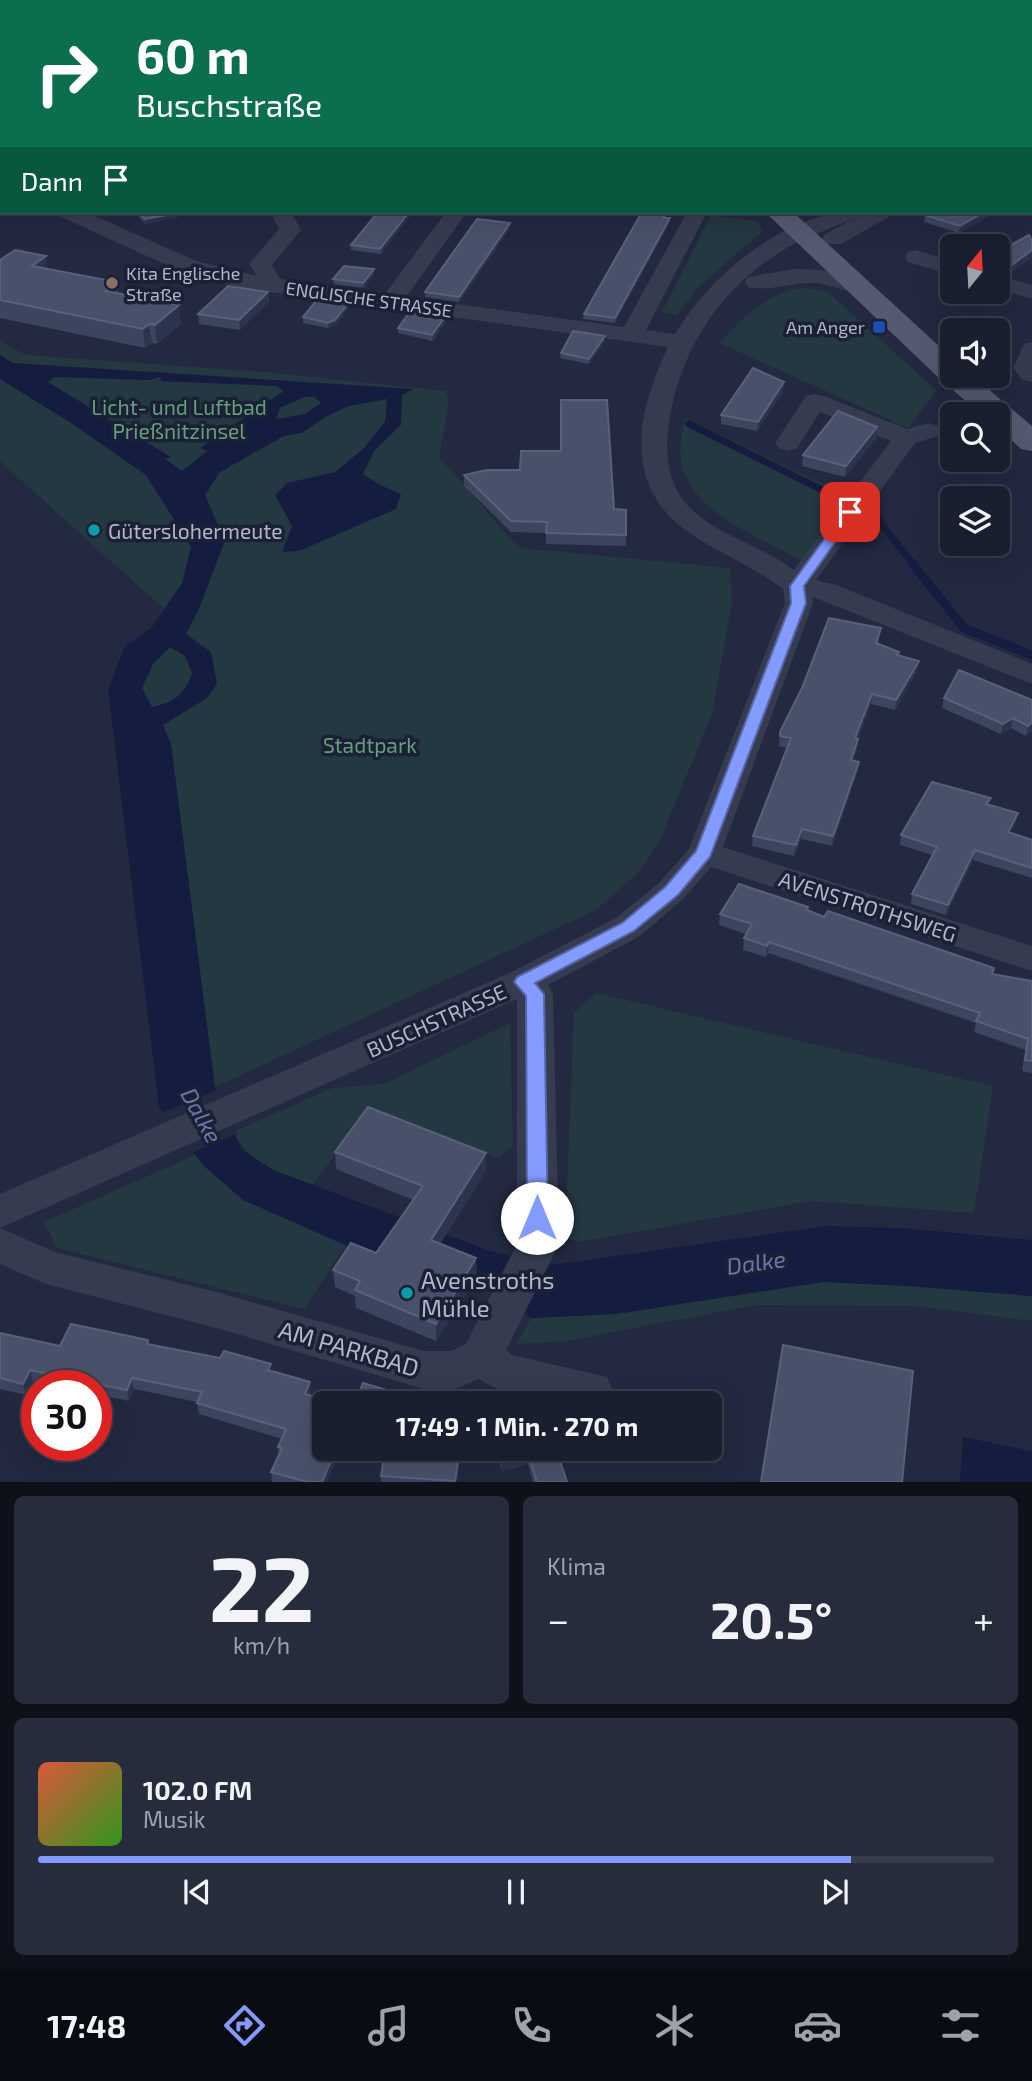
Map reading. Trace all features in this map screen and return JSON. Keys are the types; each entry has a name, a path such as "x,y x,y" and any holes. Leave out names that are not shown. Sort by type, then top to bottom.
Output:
{"main road":[{"path":"782,214 815,231 940,334"},
{"path":"815,231 856,286 940,363"},
{"path":"968,388 1032,442"},
{"path":"999,388 1032,420"}],"street":[{"name":"ENGLISCHE STRASSE","path":"73,214 188,266 221,276 264,275 391,302 631,335 688,333"},
{"path":"264,275 290,230 282,214"},
{"path":"391,302 456,214"},
{"path":"631,335 696,214"},
{"path":"688,333 732,296 756,282 815,231 845,214"},
{"path":"874,214 815,231 772,248 717,292 688,333 668,374 655,424 654,470 668,499 703,529 768,564 797,586 826,590 1032,675"},
{"path":"916,257 940,264"},
{"path":"756,282 789,276 822,275 856,286"},
{"path":"1010,286 1032,292"},
{"path":"1032,349 1025,368 1032,375"},
{"name":"BUSCHSTRASSE","path":"0,1212 523,982 628,927 671,891 704,853 799,603 797,586 856,505 917,435 816,401 788,443"},
{"name":"AVENSTROTHSWEG","path":"704,853 1032,959"},
{"path":"523,982 535,994 537,1244 481,1357 502,1371 591,1390"},
{"name":"AM PARKBAD","path":"0,1245 46,1267 220,1311 424,1370 455,1370 481,1357"}],"green space":[{"path":"711,215 758,221 762,232 698,287 677,315 662,312"},
{"path":"805,288 828,292 937,391 908,428 719,343 747,315 768,300 779,294"},
{"name":"Stadtpark","path":"0,341 26,355 264,372 446,391 449,403 439,457 519,548 730,568 732,603 712,714 660,840 637,874 596,910 215,1087 159,1108 108,690 125,646 152,627 165,610 0,461"},
{"path":"686,418 852,498 803,561 733,524 695,492 684,471 680,447"},
{"path":"596,993 993,1086 974,1213 810,1201 579,1242 565,1237 574,1013"},
{"path":"510,1023 513,1145 499,1158 369,1108 313,1185 257,1160 233,1132 332,1088 384,1084"},
{"path":"195,1155 243,1200 346,1245 304,1309 57,1248 44,1222"},
{"path":"823,1282 1032,1296 1032,1321 916,1306 755,1305 567,1341 516,1344 531,1318 616,1314"}],"water":[{"name":"Dalke","path":"0,355 13,363 414,389 402,395 401,425 374,451 363,474 401,494 396,509 299,551 282,552 292,526 275,495 287,483 335,472 363,449 385,422 387,399 349,406 325,417 302,433 284,436 220,472 205,495 225,541 198,611 186,634 211,652 217,684 207,698 163,725 171,744 215,1087 242,1150 273,1170 490,1251 552,1265 826,1226 901,1228 1032,1240 1032,1296 823,1282 616,1314 531,1318 478,1275 392,1241 379,1260 243,1200 204,1166 159,1108 108,690 125,646 152,627 182,583 191,547 146,475 71,423 0,379","holes":["54,377 149,380 160,377 162,379 158,381 277,386 284,391 200,448 207,451 182,471 165,459 171,457 48,382","304,397 315,397 321,403 305,414 276,419 280,408","170,647 185,656 192,673 186,687 178,696 167,703 152,707 142,688 153,664"]},
{"path":"963,1437 1032,1451 1032,1482 960,1482"}],"pier":[{"path":"219,1089 238,1133 190,1154 159,1114"}],"building":[{"path":"140,214 172,214 145,219"},
{"path":"376,214 407,214 380,249 351,245"},
{"path":"641,214 666,214 663,218 670,218 615,318 584,314"},
{"path":"927,214 981,214 960,226"},
{"path":"477,219 510,223 459,297 425,292"},
{"path":"1029,235 1032,250 1010,266 1010,245"},
{"path":"15,250 46,256 32,266 117,282 106,291 179,305 155,325 149,324 143,329 0,300 0,260"},
{"path":"344,266 374,269 363,283 333,279"},
{"path":"228,286 268,292 239,320 198,314"},
{"path":"320,296 350,301 335,320 328,323 303,317"},
{"path":"412,309 447,314 432,335 398,328"},
{"path":"573,331 605,336 589,359 561,353"},
{"path":"753,368 784,382 758,422 721,415"},
{"path":"561,400 607,400 614,509 626,510 626,535 546,533 547,522 511,521 464,475 487,470 520,470 521,451 561,451"},
{"path":"838,411 877,427 846,466 803,455"},
{"path":"829,618 881,628 876,643 899,652 897,655 919,661 896,700 872,694 855,738 858,739 851,760 859,762 833,836 802,829 796,845 753,836 791,738 780,736 780,732 802,688"},
{"path":"959,670 1032,700 1032,722 1028,726 1013,718 1003,724 944,698"},
{"path":"932,782 991,798 986,804 1018,813 1008,832 1032,840 1032,868 975,850 948,905 912,894 937,847 901,835"},
{"path":"739,884 808,907 807,910 824,917 828,911 994,968 992,974 1032,981 1032,1061 1025,1060 1028,1039 976,1021 980,1013 769,942 767,946 744,938 752,924 720,914"},
{"path":"368,1107 486,1153 431,1240 476,1258 436,1324 355,1290 360,1281 333,1270 351,1243 376,1253 423,1186 335,1152"},
{"path":"71,1324 148,1340 147,1344 220,1358 224,1351 271,1364 268,1370 310,1382 305,1394 312,1396 312,1461 331,1461 322,1482 308,1482 271,1472 282,1448 278,1447 286,1429 197,1403 202,1392 132,1378 127,1390 112,1387 112,1370 21,1370 21,1383 0,1378 0,1333 60,1346"},
{"path":"783,1345 913,1371 902,1482 761,1482"},
{"path":"363,1383 390,1391 360,1391"},
{"path":"383,1461 458,1461 455,1481 381,1476"},
{"path":"530,1461 560,1461 567,1482 537,1482"}],"waterway":[{"path":"689,424 875,516 913,564"},
{"path":"912,563 964,628 1032,655"}],"place":[{"name":"Kita Englische Straße","path":"112,283"},
{"name":"Am Anger","path":"879,327"},
{"name":"Güterslohermeute","path":"94,530"},
{"name":"Avenstroths Mühle","path":"407,1293"}],"route":[{"path":"537,1218 535,994 523,982 628,927 671,891 704,853 799,603 797,586 850,512"}],"park label":[{"name":"Licht- und Luftbad Prießnitzinsel","path":"179,418"}]}
